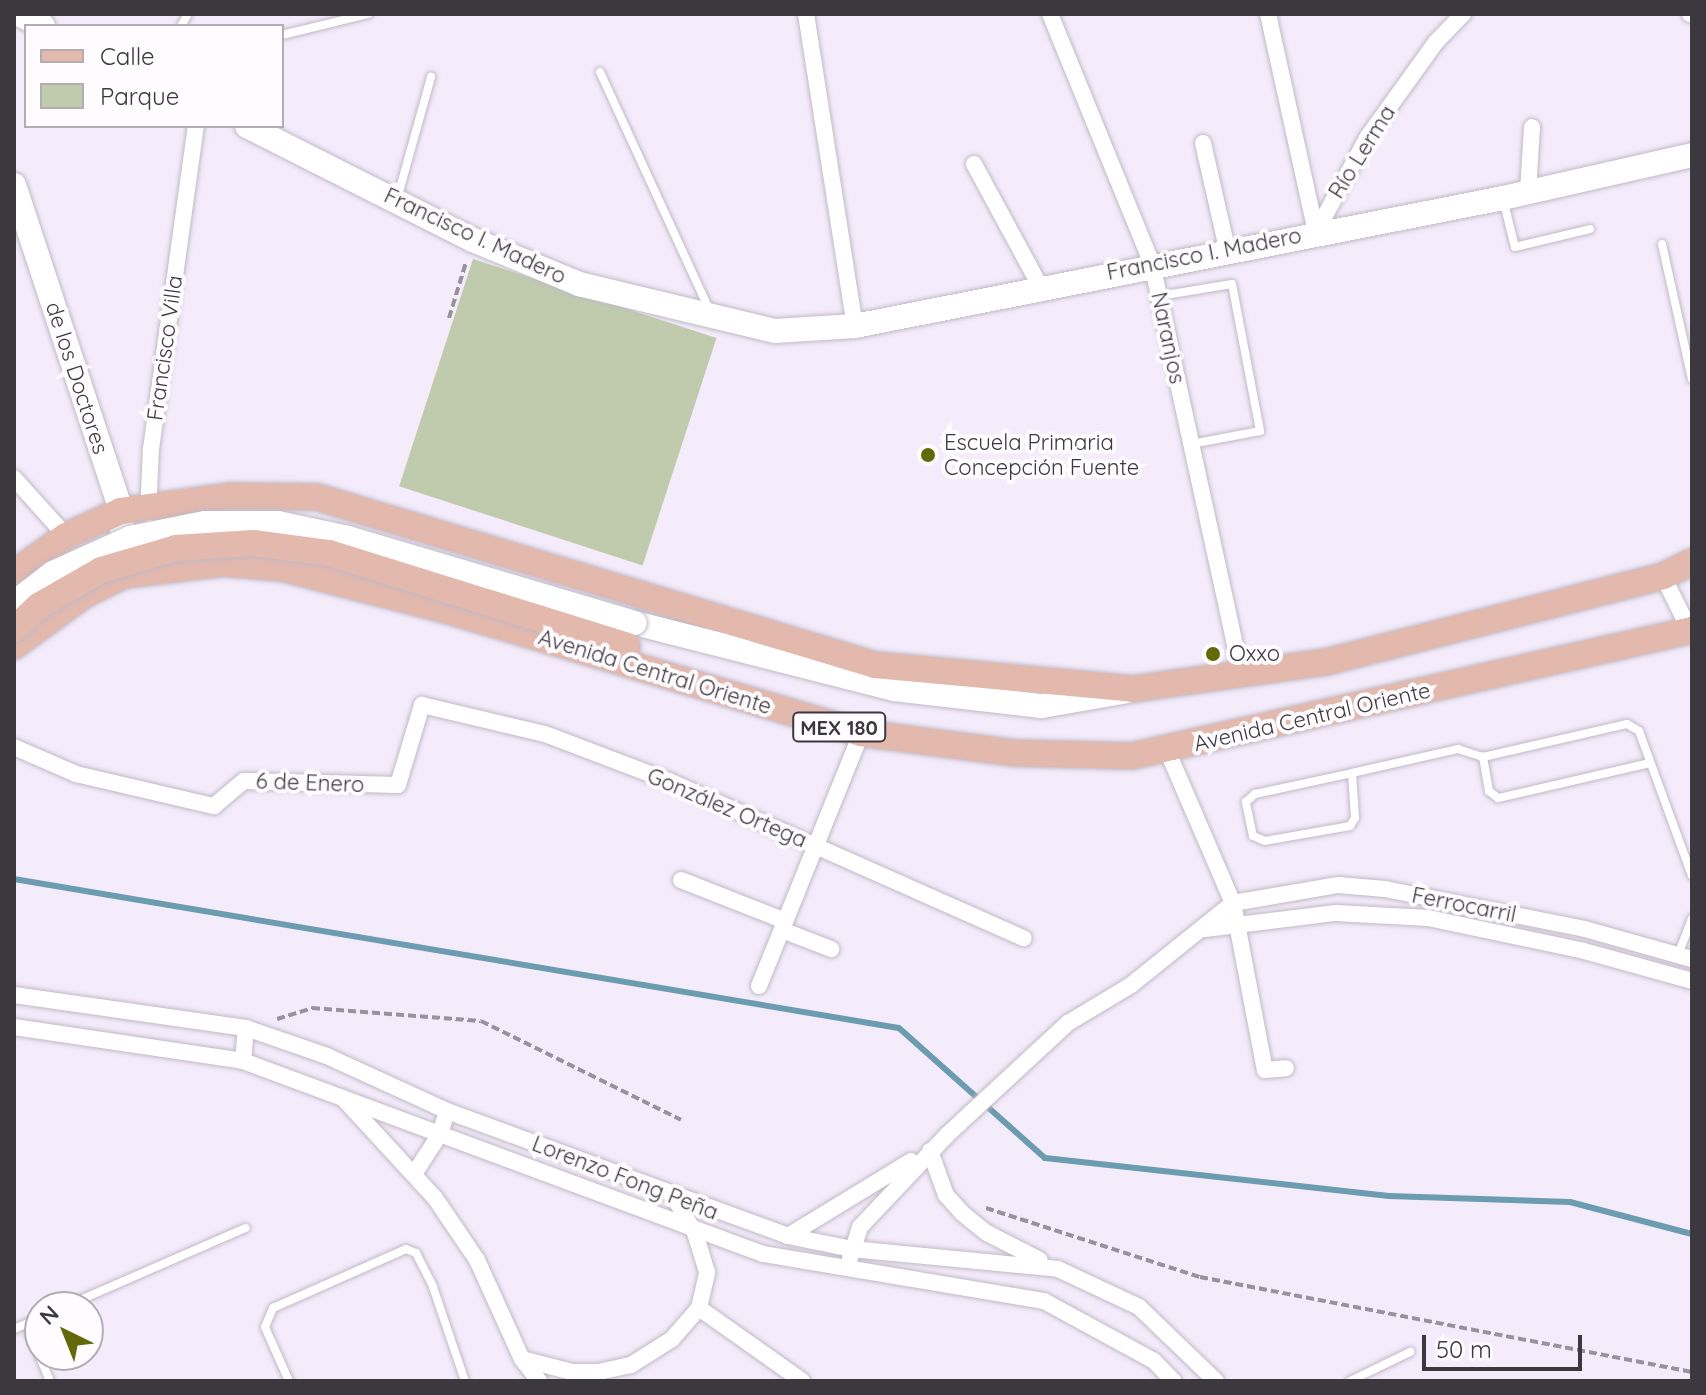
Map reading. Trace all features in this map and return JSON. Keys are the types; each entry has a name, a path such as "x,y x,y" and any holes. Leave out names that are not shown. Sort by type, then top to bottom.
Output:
{"main road":[{"path":"14,573 66,536 121,511 148,505 244,495 317,497 875,665 1133,689 1326,662 1663,576 1692,562"},
{"path":"14,629 40,605 101,570 176,548 253,543 329,553 631,634 912,738"},
{"name":"Avenida Central Oriente","path":"14,646 84,595 137,573 223,563 282,568 446,610 861,733 1014,753 1132,756 1691,632"}],"street":[{"path":"19,14 39,24"},
{"path":"806,14 855,326"},
{"name":"Naranjos","path":"1050,14 1152,264 1242,676"},
{"name":"Río Lerma","path":"1268,14 1316,232"},
{"name":"Río Lerma","path":"1316,232 1367,138 1436,42 1463,14"},
{"path":"1528,191 1532,127"},
{"name":"Francisco Villa","path":"137,573 196,128"},
{"name":"Francisco I. Madero","path":"251,128 473,240 579,284 714,319 775,331 855,326 1227,249 1503,198 1692,155"},
{"path":"1203,143 1227,249"},
{"path":"974,164 1040,286"},
{"name":"de los Doctores","path":"14,185 121,511 137,573"},
{"path":"14,478 66,536"},
{"path":"14,603 53,573 130,538 205,523 278,523 348,538 631,634 894,689 1042,706 1082,703 1133,689"},
{"path":"1663,576 1691,632"},
{"name":"6 de Enero","path":"14,747 76,774 214,806 244,781 398,785 422,705"},
{"name":"González Ortega","path":"422,705 545,734 816,846 1024,938"},
{"path":"759,986 861,733"},
{"path":"1167,750 1233,903 1265,1070 1286,1068"},
{"path":"681,880 831,949"},
{"name":"Ferrocarril","path":"1233,903 1338,885 1385,889 1585,929 1685,957"},
{"path":"849,1268 860,1227 930,1151 1068,1023 1131,985 1205,929 1233,903"},
{"name":"Ferrocarril","path":"1205,929 1336,913 1428,918 1584,951 1692,981"},
{"name":"Lorenzo Fong Peña","path":"14,995 246,1028 327,1056 447,1111 788,1236 852,1249 1058,1269 1139,1307 1216,1381"},
{"name":"Lorenzo Fong Peña","path":"14,1027 243,1061 339,1094 695,1233 763,1254 1044,1301 1154,1361 1173,1381"},
{"path":"243,1061 246,1028"},
{"path":"339,1094 414,1174 477,1260 522,1359 539,1381"},
{"path":"414,1174 440,1134 447,1111"},
{"path":"930,1151 946,1195 987,1233 1058,1269"},
{"path":"788,1236 930,1151"},
{"path":"620,1381 631,1365 672,1339 699,1308 707,1272 695,1233 673,1196"},
{"path":"699,1308 802,1381"},
{"path":"522,1359 572,1372 631,1365"}],"lane":[{"path":"284,35 368,14"},
{"path":"600,72 714,319"},
{"path":"397,200 431,77"},
{"path":"1503,198 1515,247 1590,229"},
{"path":"1662,244 1692,379"},
{"path":"1158,296 1232,284 1260,431 1191,444"},
{"path":"1352,773 1355,818 1350,826 1265,841 1253,836 1249,797 1352,773 1458,749 1483,757 1627,724 1639,731 1692,876"},
{"path":"1483,757 1489,791 1498,798 1650,763"},
{"path":"1685,957 1692,919"},
{"path":"101,1291 246,1228"},
{"path":"289,1381 265,1327 273,1308 406,1249 416,1253 433,1287 465,1381"},
{"path":"1350,1381 1410,1352"}],"path":[{"path":"449,318 473,240"},
{"path":"246,1028 312,1008 481,1021 681,1120"},
{"path":"946,1195 1200,1277 1692,1372"}],"green space":[{"path":"473,259 716,338 643,565 399,486"}],"waterway":[{"path":"14,879 899,1028 1045,1158 1389,1196 1570,1202 1692,1234"}],"place":[{"name":"Escuela Primaria Concepción Fuente","path":"928,455"},
{"name":"Oxxo","path":"1213,654"}]}
